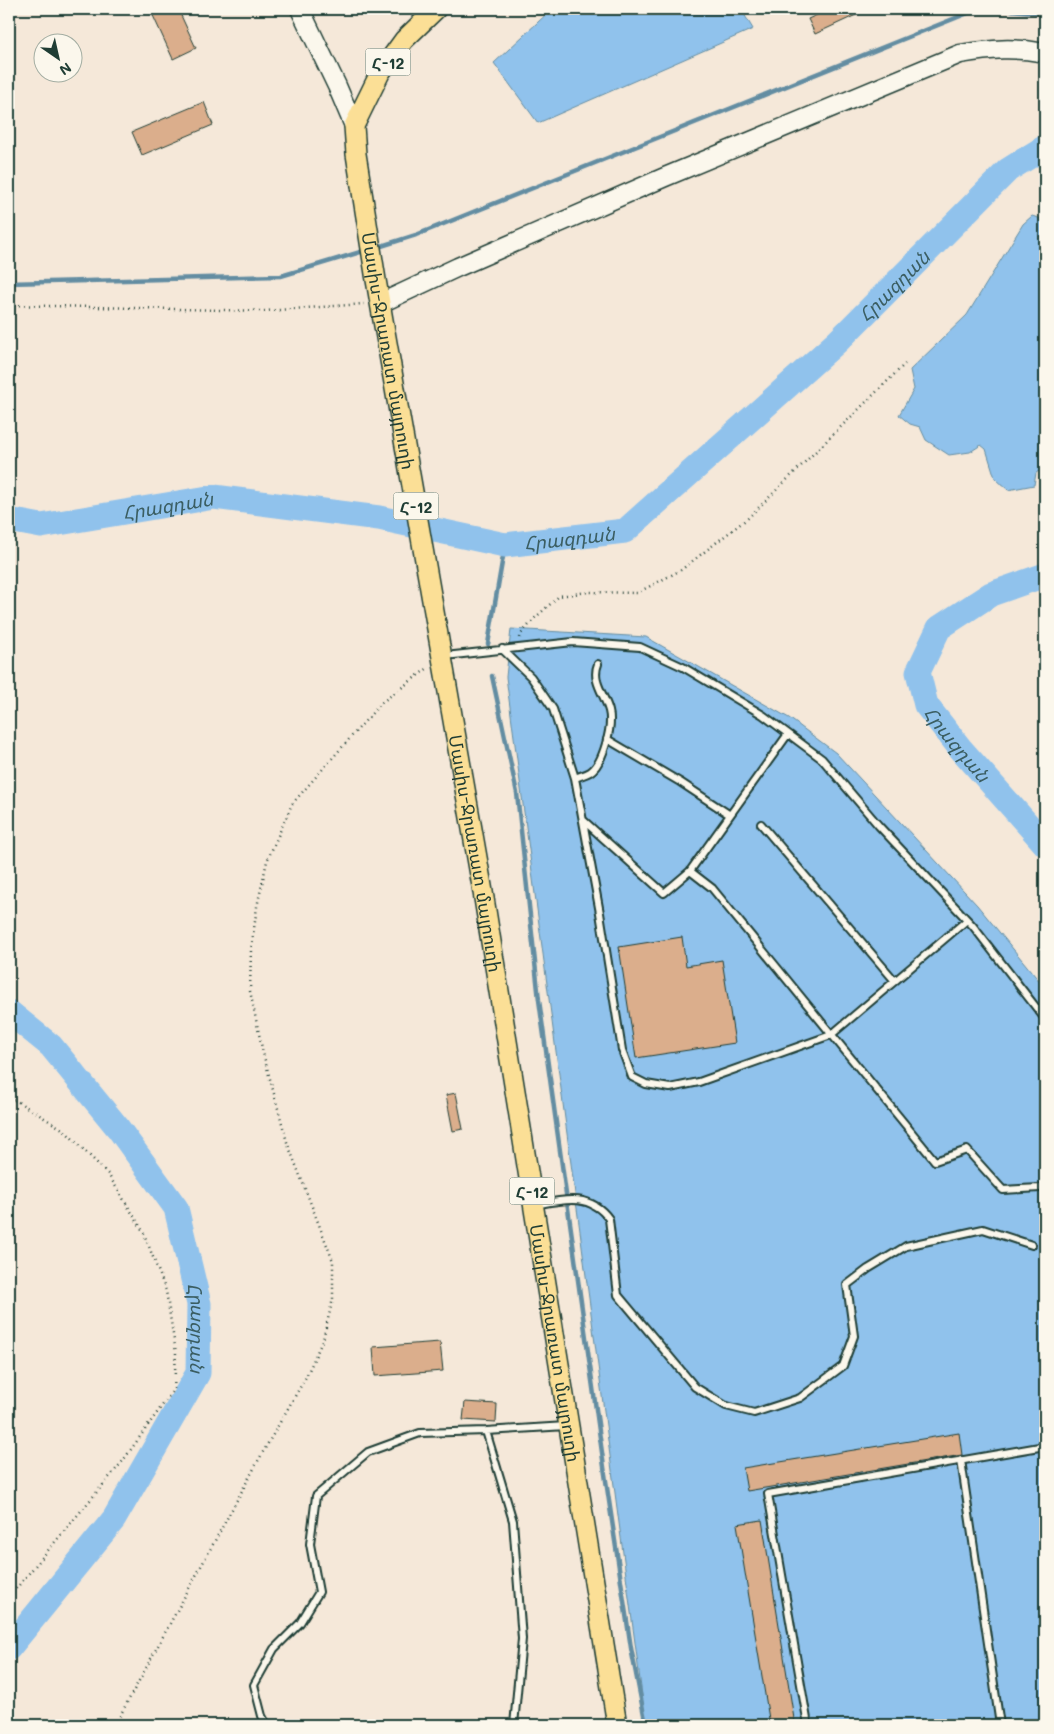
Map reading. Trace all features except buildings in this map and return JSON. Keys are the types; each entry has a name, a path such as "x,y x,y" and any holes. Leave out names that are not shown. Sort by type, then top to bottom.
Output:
{"main road":[{"path":"300,9 354,126"},
{"name":"Հ-12","path":"354,126 380,73 404,40 436,9"},
{"path":"380,303 674,173 960,54 993,49 1030,50 1045,53"},
{"name":"Մասիս-Ջրառատ մայրուղի","path":"354,126 356,154 368,236 443,656 570,1426 617,1725"}],"lane":[{"path":"443,656 573,642 640,647 683,666 763,716 822,759 879,826 967,920 1045,1019"},
{"path":"502,649 531,676 553,709 575,778 622,1050 632,1077 646,1084 670,1088 699,1082 831,1035 967,920"},
{"path":"575,778 591,772 605,751 609,712 600,691 595,672 598,664"},
{"path":"583,820 664,894 690,871 788,734"},
{"path":"607,739 680,782 730,815"},
{"path":"761,824 895,981"},
{"path":"690,871 712,888 935,1161 967,1150 1003,1190 1040,1188 1045,1185"},
{"path":"534,1205 559,1200 574,1200 592,1203 602,1210 609,1219 618,1296 695,1388 726,1406 754,1414 800,1398 843,1366 854,1336 847,1284 868,1269 906,1246 984,1229 1032,1245"},
{"path":"267,1725 262,1716 254,1684 274,1649 300,1623 319,1592 310,1544 316,1496 368,1452 420,1433 570,1426"},
{"path":"486,1431 513,1521 522,1639 514,1725"},
{"path":"808,1725 768,1494 1045,1446"},
{"path":"961,1460 1000,1725"}],"path":[{"path":"9,305 264,311 380,303"},
{"path":"519,647 521,634 559,596 588,592 637,593 681,570 748,518 905,364"},
{"path":"115,1725 263,1452 306,1377 323,1339 333,1299 333,1261 287,1142 263,1053 250,991 251,950 257,907 267,861 292,804 381,703 443,656"},
{"path":"9,1102 15,1100 64,1130 108,1174 143,1231 163,1282 176,1353 174,1389 122,1462 9,1597"}],"water":[{"path":"552,9 741,9 753,29 538,123 494,63"},
{"path":"1032,216 1045,220 1045,467 1036,473 1034,485 1008,490 995,478 986,449 981,445 970,452 949,455 926,440 920,427 910,424 899,415 914,389 910,370 967,315 1023,224"},
{"path":"511,629 646,637 789,718 836,753 977,905 1045,988 1045,1725 646,1725 506,677"}],"waterway":[{"path":"375,248 416,235 978,9"},
{"path":"999,9 1045,13"},
{"name":"Հրազդան","path":"9,520 41,526 214,497 379,518 505,545 625,531 838,341 1008,170 1045,147"},
{"path":"9,283 281,276 367,250"},
{"path":"488,644 505,545"},
{"name":"Հրազդան","path":"1045,575 991,594 939,628 918,672 926,705 960,748 1045,844"},
{"path":"492,676 517,793 539,1000 605,1474 631,1648 646,1725"},
{"name":"Հրազդան","path":"9,1012 51,1046 118,1128 176,1208 199,1304 198,1373 114,1519 9,1648"}]}
